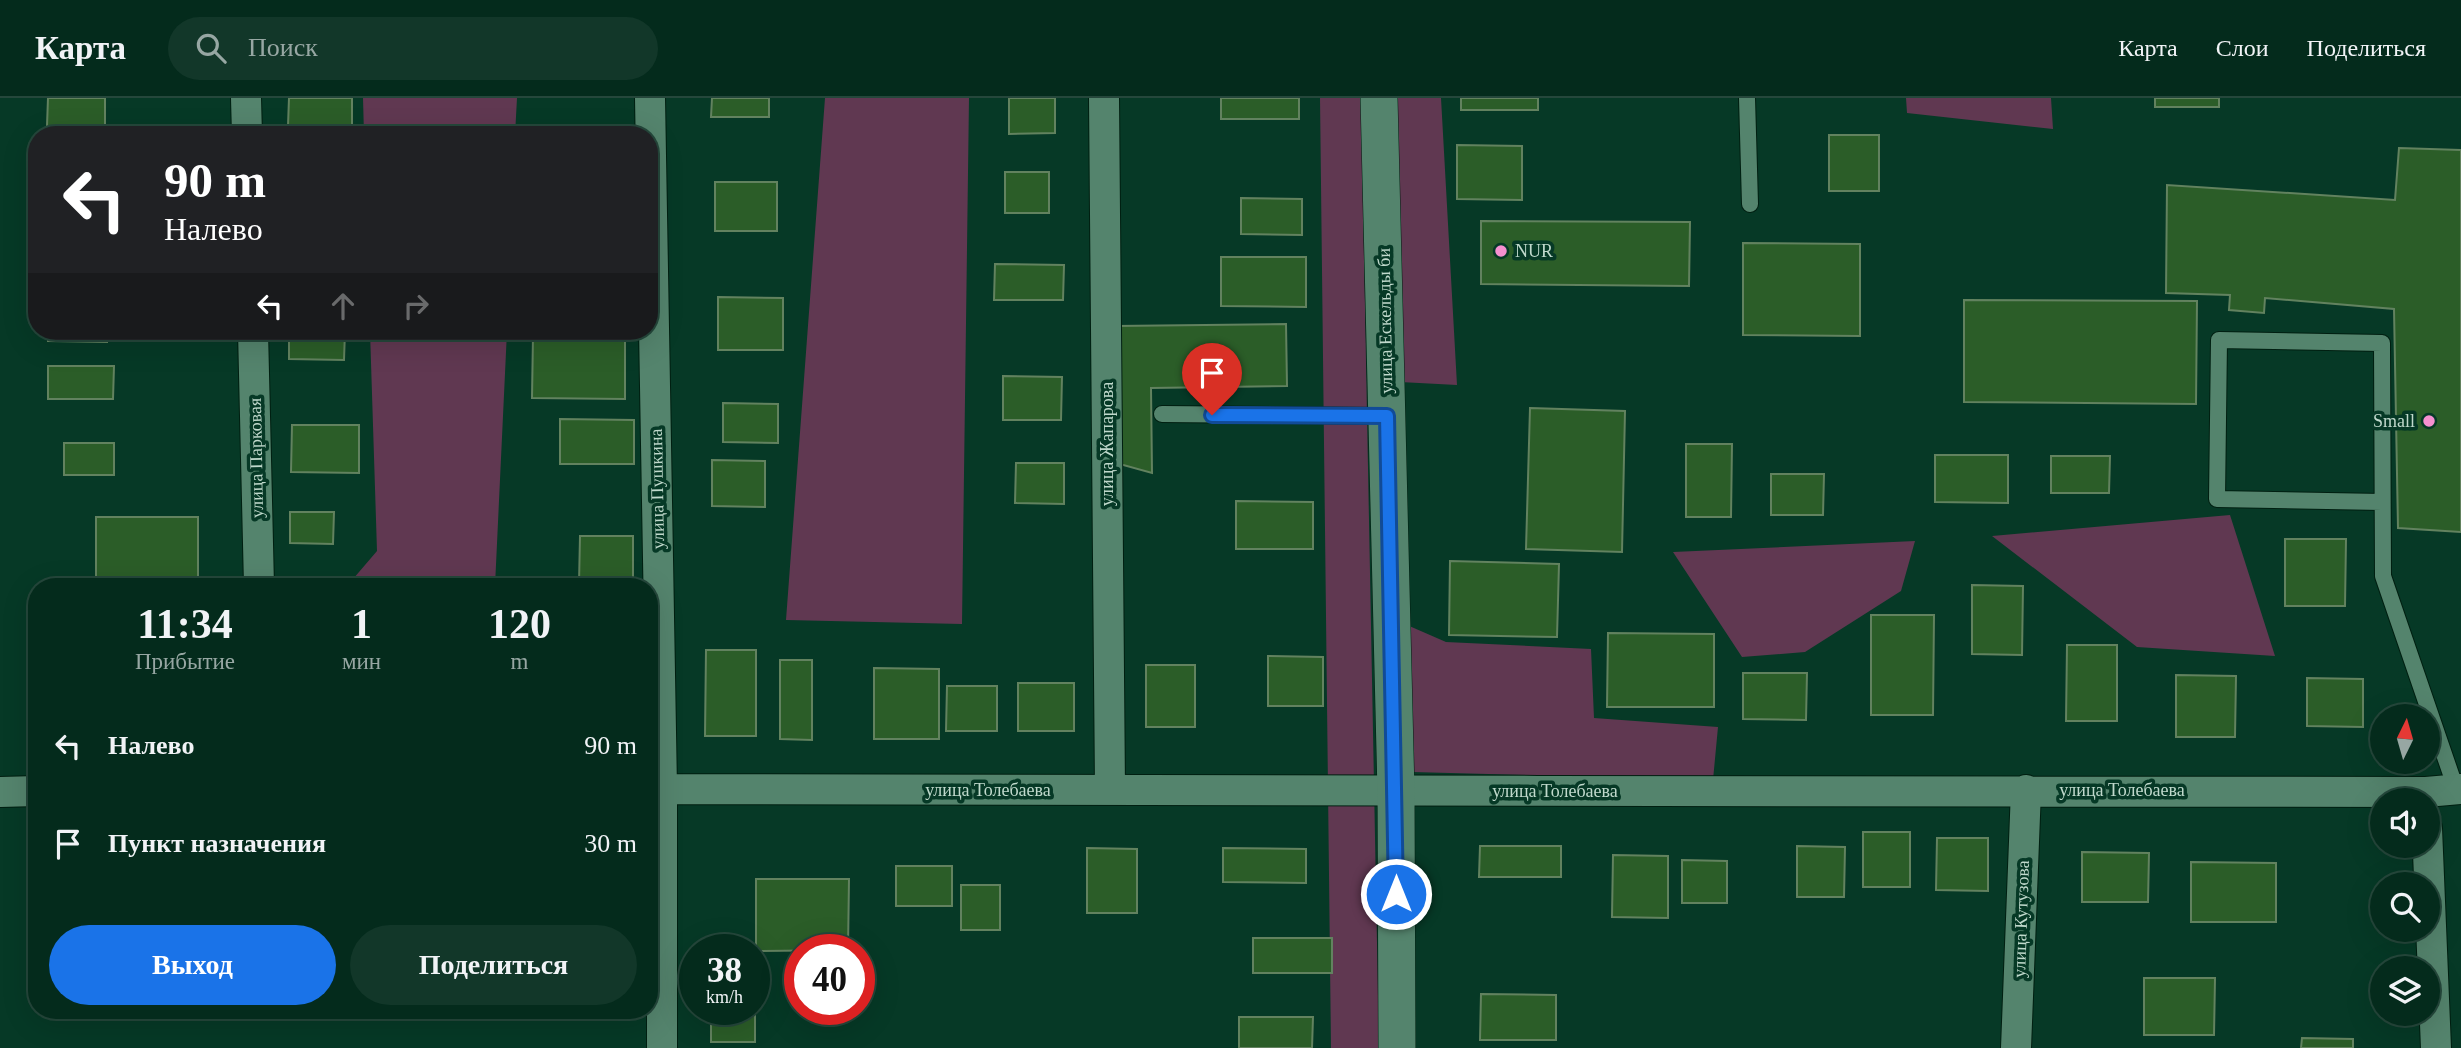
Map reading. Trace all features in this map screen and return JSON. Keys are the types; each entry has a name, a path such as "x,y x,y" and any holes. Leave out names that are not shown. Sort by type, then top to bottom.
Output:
{"street":[{"path":"246,98 247,126"},
{"name":"улица Пушкина","path":"650,98 650,126"},
{"name":"улица Жапарова","path":"1104,98 1110,790"},
{"name":"улица Ескельды би","path":"1379,98 1396,792 1397,1048"},
{"name":"улица Парковая","path":"253,340 259,578"},
{"name":"улица Пушкина","path":"652,340 654,578"},
{"name":"улица Толебаева","path":"658,789 1396,792 2026,790 2370,795"},
{"name":"улица Толебаева","path":"2440,793 2458,789"},
{"name":"улица Кутузова","path":"2016,1048 2026,790"},
{"path":"0,792 28,791"},
{"path":"2428,858 2436,1048"},
{"name":"улица Пушкина","path":"658,875 662,1048"}],"lane":[{"path":"1747,98 1750,204"},
{"path":"2382,502 2217,499 2219,340 2382,343 2383,576 2458,789"},
{"path":"1162,414 1387,416"}],"shaded area":[{"path":"363,98 517,98 515,126 364,126"},
{"path":"825,98 969,98 962,624 786,620"},
{"path":"1320,98 1361,98 1379,1048 1331,1048"},
{"path":"1388,98 1441,98 1457,385 1400,382"},
{"path":"1906,98 2051,98 2053,129 1907,113"},
{"path":"370,340 507,340 495,578 354,578 377,551"},
{"path":"2230,515 2275,656 2137,647 1992,536"},
{"path":"1915,541 1901,591 1805,652 1742,657 1673,552"},
{"path":"1407,625 1446,642 1591,649 1594,718 1718,727 1713,780 1412,772"}],"building":[{"path":"48,98 105,98 105,126 47,126"},
{"path":"289,98 352,98 352,126 288,126"},
{"path":"712,98 769,98 769,117 711,117"},
{"path":"1009,98 1055,98 1055,133 1009,134"},
{"path":"1221,98 1299,98 1299,119 1221,119"},
{"path":"1461,98 1538,98 1538,110 1461,110"},
{"path":"2155,98 2219,98 2219,107 2155,107"},
{"path":"1829,135 1879,135 1879,191 1829,191"},
{"path":"1457,145 1522,146 1522,200 1457,199"},
{"name":"Small","path":"2399,148 2461,150 2461,532 2398,528 2394,309 2265,298 2264,313 2229,310 2230,295 2166,293 2167,185 2395,200"},
{"path":"1005,172 1049,172 1049,213 1005,213"},
{"path":"715,182 777,182 777,231 715,231"},
{"path":"1241,198 1302,199 1302,235 1241,234"},
{"path":"1481,221 1690,222 1689,286 1481,284"},
{"path":"1743,243 1860,244 1860,336 1743,335"},
{"path":"1221,257 1306,257 1306,307 1221,306"},
{"path":"995,264 1064,265 1063,300 994,300"},
{"path":"718,297 783,298 783,350 718,350"},
{"path":"1964,300 2197,301 2196,404 1964,402"},
{"path":"1286,324 1287,386 1151,388 1152,473 1116,463 1115,326"},
{"path":"107,340 107,342 48,341"},
{"path":"289,340 345,340 344,360 289,359"},
{"path":"533,340 625,340 625,399 532,398"},
{"path":"48,366 114,366 113,399 48,399"},
{"path":"1003,376 1062,377 1061,420 1003,420"},
{"path":"723,403 778,404 778,443 723,442"},
{"path":"1530,408 1625,411 1622,552 1526,549"},
{"path":"560,419 634,420 634,464 560,464"},
{"path":"292,425 359,425 359,473 291,472"},
{"path":"64,443 114,443 114,475 64,475"},
{"path":"1686,444 1732,444 1731,517 1686,517"},
{"path":"1935,455 2008,455 2008,503 1935,502"},
{"path":"2051,456 2110,456 2109,493 2051,493"},
{"path":"712,460 765,461 765,507 712,506"},
{"path":"1016,463 1064,463 1064,504 1015,503"},
{"path":"1771,474 1824,474 1823,515 1771,515"},
{"path":"1236,501 1313,502 1313,549 1236,549"},
{"path":"290,512 334,512 333,544 290,543"},
{"path":"96,517 198,517 198,578 96,578"},
{"path":"580,536 633,536 633,578 579,578"},
{"path":"2285,539 2346,539 2345,606 2285,606"},
{"path":"1450,561 1559,564 1557,637 1449,635"},
{"path":"1972,585 2023,586 2022,655 1972,654"},
{"path":"1871,615 1934,615 1933,715 1871,715"},
{"path":"1608,633 1714,634 1714,707 1607,707"},
{"path":"2067,645 2117,645 2117,721 2066,721"},
{"path":"706,650 756,650 756,736 705,736"},
{"path":"1268,656 1323,657 1323,706 1268,706"},
{"path":"780,660 812,660 812,740 780,739"},
{"path":"1146,665 1195,665 1195,727 1146,727"},
{"path":"874,668 939,669 939,739 874,739"},
{"path":"1743,673 1807,673 1806,720 1743,719"},
{"path":"2176,675 2236,676 2235,737 2176,737"},
{"path":"2307,678 2363,679 2363,727 2307,726"},
{"path":"1018,683 1074,683 1074,731 1018,731"},
{"path":"947,686 997,686 997,731 946,731"},
{"path":"1863,832 1910,832 1910,887 1863,887"},
{"path":"1937,838 1988,838 1988,891 1936,890"},
{"path":"1480,846 1561,846 1561,877 1479,877"},
{"path":"1797,846 1845,847 1844,897 1797,897"},
{"path":"1087,848 1137,849 1137,913 1087,913"},
{"path":"1223,848 1306,849 1306,883 1223,882"},
{"path":"2082,852 2149,853 2148,902 2082,902"},
{"path":"1613,855 1668,856 1668,918 1612,917"},
{"path":"1682,860 1727,861 1727,903 1682,903"},
{"path":"2191,862 2276,863 2276,922 2191,922"},
{"path":"896,866 952,866 952,906 896,906"},
{"path":"756,879 849,879 848,934 784,934 784,951 770,951 770,934 756,934"},
{"path":"961,885 1000,885 1000,930 961,930"},
{"path":"1253,938 1332,938 1332,973 1253,973"},
{"path":"2144,978 2215,978 2214,1035 2144,1035"},
{"path":"1481,994 1556,995 1556,1040 1480,1040"},
{"path":"1239,1017 1313,1017 1312,1048 1239,1048"},
{"path":"711,1025 755,1025 755,1042 711,1042"},
{"path":"2302,1038 2353,1039 2353,1048 2301,1048"}],"place":[{"name":"NUR","path":"1501,251"},
{"name":"Small","path":"2429,421"}],"route":[{"path":"1212,415 1387,416 1396,894"}]}
